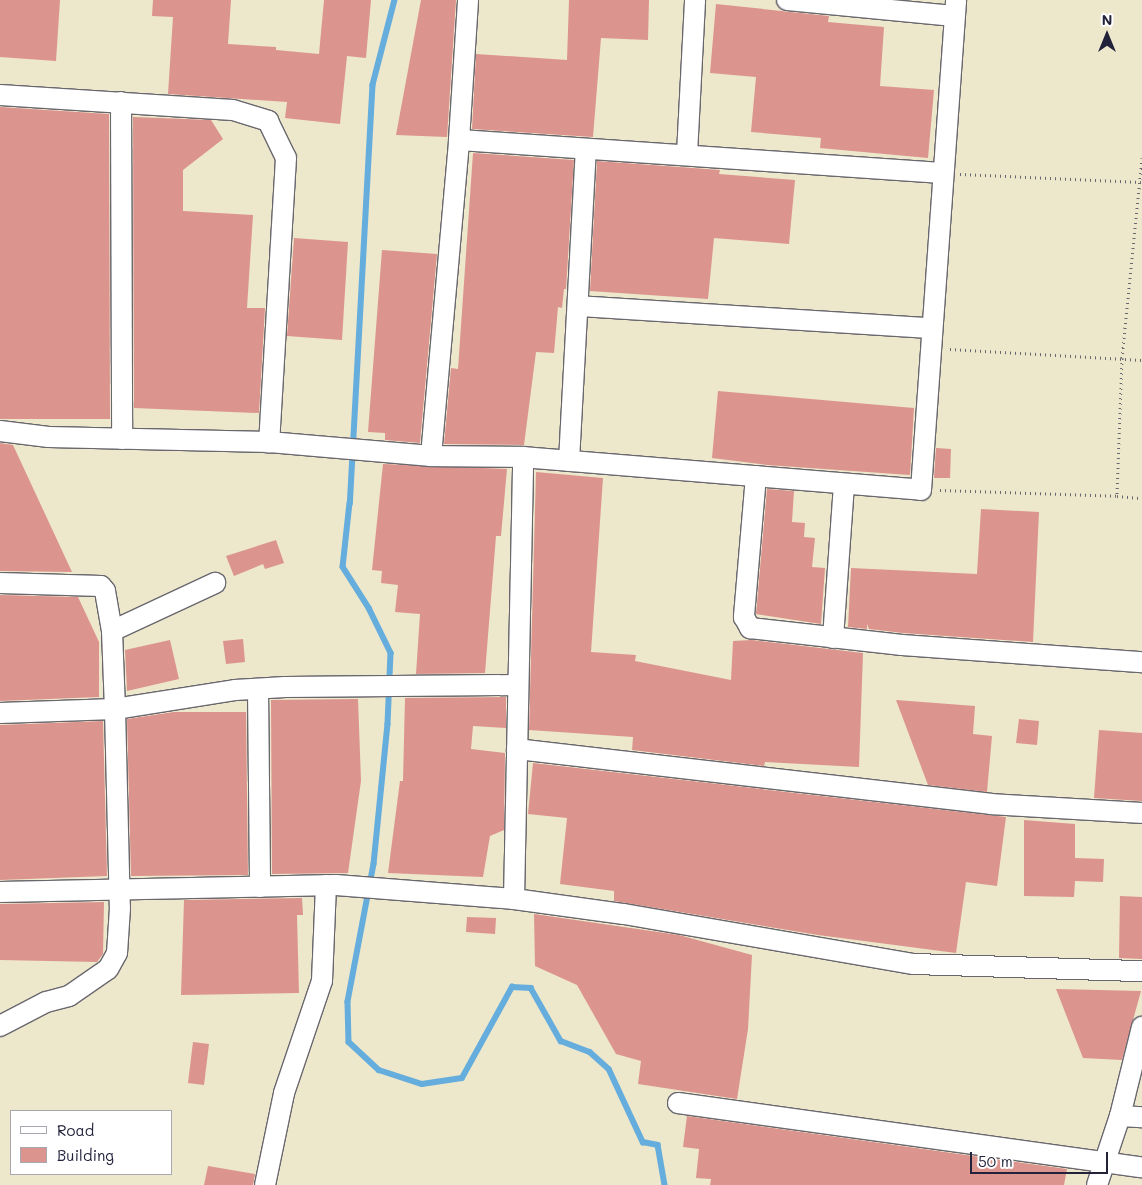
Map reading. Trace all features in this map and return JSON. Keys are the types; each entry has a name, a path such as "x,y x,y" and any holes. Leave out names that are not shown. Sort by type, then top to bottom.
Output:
{"street":[{"path":"431,456 459,140 468,0"},
{"path":"687,154 695,0"},
{"path":"0,431 49,437 269,442 326,448 381,449 431,456 523,457 921,490 929,348 955,8 787,0"},
{"path":"0,95 233,110 268,121 279,137 286,158 269,442"},
{"path":"121,102 122,439"},
{"path":"459,140 687,154 942,173"},
{"path":"569,461 586,149"},
{"path":"578,306 931,328"},
{"path":"514,899 523,457"},
{"path":"756,476 746,624 756,630 833,638 1142,662"},
{"path":"833,638 844,484"},
{"path":"0,583 101,586 105,591 112,631 119,933 116,953 108,970 76,992 46,1002 0,1026"},
{"path":"112,631 215,583"},
{"path":"0,713 115,710 258,688 370,685 517,686"},
{"path":"258,688 260,886"},
{"path":"517,749 991,804 1142,813"},
{"path":"265,1185 284,1093 322,981 331,885"},
{"path":"0,892 260,886 387,886 514,899 624,914 914,964 1142,971"},
{"path":"1097,1185 1120,1116 1142,1027"},
{"path":"678,1103 1105,1160 1142,1167"},
{"path":"1120,1116 1142,1117"}],"path":[{"path":"1116,496 1122,358 1142,158"},
{"path":"942,173 1141,182"},
{"path":"929,348 1142,360"},
{"path":"921,490 1142,498"}],"building":[{"path":"0,0 60,0 56,61 0,57"},
{"path":"153,0 231,0 228,44 276,47 276,50 319,54 324,0 371,0 366,58 347,56 340,124 285,118 287,102 168,94 173,17 152,16"},
{"path":"421,0 456,0 447,137 396,135"},
{"path":"569,0 649,0 648,40 601,38 593,137 472,129 476,54 567,60"},
{"path":"716,4 829,16 828,22 884,27 880,86 934,90 928,158 820,148 821,138 751,132 756,77 710,73"},
{"path":"0,107 109,114 110,419 0,419"},
{"path":"133,117 211,120 223,139 183,170 183,211 253,215 247,308 265,308 259,413 134,408"},
{"path":"473,153 574,160 566,289 564,289 562,308 558,307 554,353 536,352 524,445 444,444 451,368 458,369"},
{"path":"597,161 720,170 719,174 795,180 789,244 714,238 708,299 590,291"},
{"path":"294,238 348,242 342,340 287,336"},
{"path":"382,250 437,254 420,443 385,440 385,433 368,432"},
{"path":"718,391 914,408 910,475 767,465 712,458"},
{"path":"0,443 13,445 72,572 0,571"},
{"path":"936,448 951,449 950,478 934,478"},
{"path":"383,464 507,469 501,536 496,536 485,673 416,674 420,614 395,612 398,585 381,583 382,571 372,570"},
{"path":"536,472 603,478 591,652 636,655 635,661 731,680 733,641 752,640 863,653 859,767 765,762 764,766 632,750 633,737 529,730"},
{"path":"767,489 794,491 792,522 805,523 804,537 815,538 812,567 825,568 821,624 756,614"},
{"path":"981,509 1039,512 1033,642 903,633 869,629 867,624 867,629 848,627 851,568 977,574"},
{"path":"276,540 284,563 265,569 263,564 234,576 226,556"},
{"path":"0,595 78,597 99,642 99,697 0,701"},
{"path":"243,639 245,662 226,664 223,641"},
{"path":"170,640 179,679 127,691 125,650"},
{"path":"506,697 506,728 473,726 471,749 505,753 504,830 490,836 483,877 388,873 400,781 403,781 405,698"},
{"path":"358,699 361,781 348,873 272,874 271,700"},
{"path":"896,700 975,706 973,734 992,736 987,792 928,785"},
{"path":"174,712 246,712 248,875 131,876 127,719"},
{"path":"1019,719 1039,721 1037,745 1016,743"},
{"path":"103,721 107,876 0,880 0,725"},
{"path":"1099,730 1142,733 1142,801 1094,798"},
{"path":"533,763 1006,817 997,886 966,882 956,953 818,935 614,901 614,891 560,884 567,818 528,814"},
{"path":"1024,820 1075,824 1075,858 1104,859 1103,882 1075,881 1074,897 1024,896"},
{"path":"1120,896 1142,897 1142,959 1119,958"},
{"path":"302,898 303,915 297,915 299,993 181,995 184,900"},
{"path":"104,902 103,954 97,962 0,960 0,904"},
{"path":"534,914 679,935 752,955 748,1029 737,1099 638,1084 641,1061 616,1054 577,985 535,966"},
{"path":"467,917 496,918 495,934 466,932"},
{"path":"1056,989 1141,991 1122,1060 1083,1058"},
{"path":"193,1042 209,1044 204,1085 188,1083"},
{"path":"687,1116 1067,1169 1064,1185 710,1185 711,1179 696,1178 699,1149 683,1147"},
{"path":"208,1166 255,1174 253,1185 204,1185"}],"waterway":[{"path":"395,0 373,85 350,503 343,567 369,608 391,653 388,724 374,864 348,1002 349,1042 379,1070 422,1084 462,1078 512,987 531,988 561,1041 590,1052 609,1069 643,1142 658,1145 665,1185"}]}
